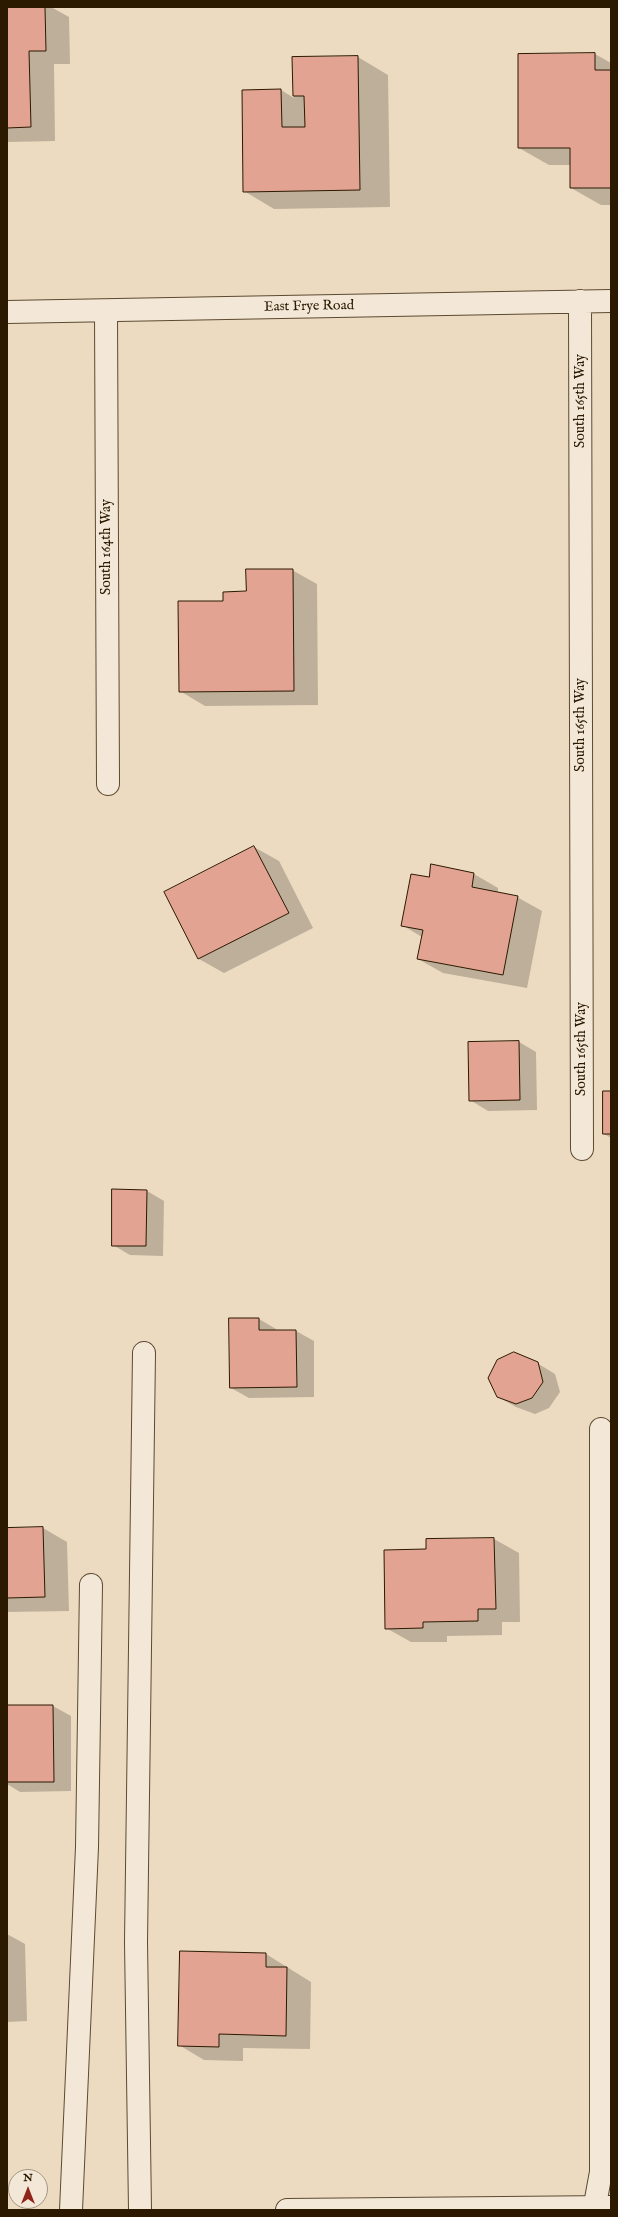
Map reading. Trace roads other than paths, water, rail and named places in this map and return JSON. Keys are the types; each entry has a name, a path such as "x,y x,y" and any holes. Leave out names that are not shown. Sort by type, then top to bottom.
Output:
{"street":[{"name":"South 165th Way","path":"580,301 582,1149"},
{"name":"East Frye Road","path":"7,312 611,301"},
{"name":"South 164th Way","path":"106,311 108,784"},
{"path":"140,2210 136,1942 144,1353"},
{"path":"287,2210 600,2208 602,1429"},
{"path":"71,2210 88,1847 91,1585"}]}
